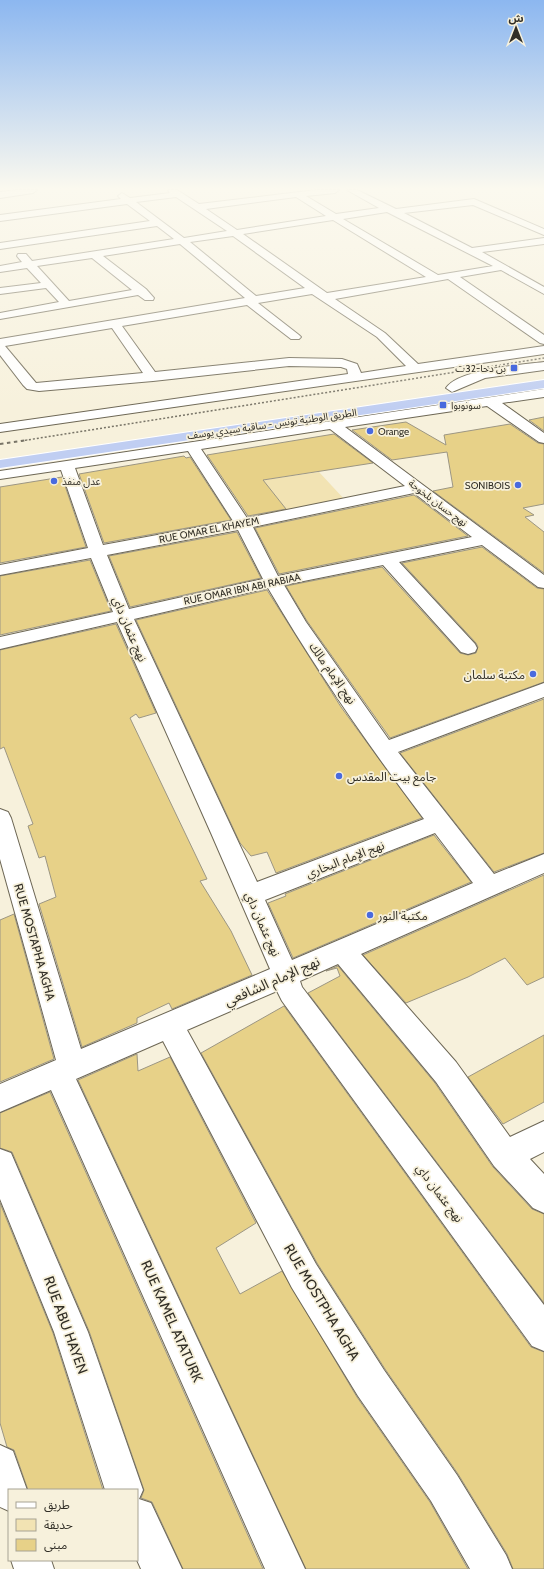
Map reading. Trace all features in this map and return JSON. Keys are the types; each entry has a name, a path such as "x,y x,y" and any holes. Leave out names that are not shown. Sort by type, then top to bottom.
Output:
{"highway":[{"name":"الطريق الوطنية تونس - ساقية سيدي يوسف","path":"0,464 500,386 544,374"},
{"name":"الطريق الوطنية تونس - ساقية سيدي يوسف","path":"0,453 452,388 544,384"}],"street":[{"path":"0,269 35,263"},
{"path":"106,263 169,315"},
{"path":"208,263 295,337"},
{"path":"277,263 381,335 415,368"},
{"path":"411,263 437,279"},
{"path":"325,297 452,277 500,263"},
{"path":"506,263 544,291"},
{"path":"30,264 47,285 67,305"},
{"path":"452,277 544,340"},
{"path":"527,280 544,278"},
{"path":"0,291 47,285"},
{"path":"0,343 314,290"},
{"path":"0,316 142,292"},
{"path":"115,324 134,353 153,377"},
{"path":"0,347 28,382 34,386 153,377 297,362 348,364 353,366 355,376"},
{"path":"0,428 544,350"},
{"path":"452,388 475,377 544,366"},
{"path":"0,476 332,424 491,402 544,393"},
{"path":"491,402 544,439"},
{"name":"نهج حسان بلخوجة","path":"332,424 544,583"},
{"name":"نهج الإمام مالك","path":"192,446 243,524 273,582 298,623 399,770 492,887"},
{"name":"نهج عثمان داي","path":"67,465 97,551 123,615 250,895 285,974 291,993 544,1334"},
{"name":"RUE OMAR EL KHAYEM","path":"0,570 243,524 417,488"},
{"name":"RUE OMAR IBN ABI RABIAA","path":"0,643 273,582 486,539"},
{"path":"387,559 468,648"},
{"path":"386,749 544,690"},
{"name":"RUE MOSTAPHA AGHA","path":"0,818 65,1070"},
{"name":"نهج الإمام البخاري","path":"250,895 439,822"},
{"name":"نهج الإمام الشافعي","path":"0,1098 274,981 285,974 492,887 544,863"},
{"path":"342,950 446,1072 505,1155 544,1197"},
{"name":"RUE MOSTPHA AGHA","path":"169,1025 304,1276 371,1383 444,1488 492,1569"},
{"name":"RUE KAMEL ATATURK","path":"65,1070 197,1380 285,1569"},
{"path":"505,1155 544,1136"},
{"name":"RUE ABU HAYEN","path":"0,1164 71,1332 124,1489"},
{"path":"0,1464 8,1489"},
{"path":"138,1519 162,1569"}],"green space":[{"path":"319,472 345,500 277,512 276,509 284,506 280,502 269,503 258,481"}],"building":[{"path":"544,417 544,431 529,420"},
{"path":"406,422 446,445 444,435 510,424 538,443 544,444 544,504 523,508 534,515 525,517 544,532 544,573 433,491 453,487 447,452 392,460 352,430"},
{"path":"334,434 373,463 263,480 286,509 248,516 207,455"},
{"path":"184,456 186,458 190,457 231,520 104,543 79,474"},
{"path":"62,477 86,547 0,563 0,487"},
{"path":"414,495 468,536 279,574 255,528"},
{"path":"237,532 261,578 130,607 109,556"},
{"path":"482,547 537,588 544,589 544,682 390,738 307,621 286,586 382,567 460,653 468,655 476,653 478,647 476,643 402,563"},
{"path":"90,560 111,611 0,635 0,576"},
{"path":"267,590 341,707 422,818 276,873 267,852 251,856 240,843 136,620"},
{"path":"116,624 156,713 139,718 136,714 130,718 207,879 200,881 231,931 252,975 172,1009 169,1003 137,1018 137,1023 82,1047 39,904 56,897 45,856 39,858 28,826 33,824 4,747 0,749 0,650"},
{"path":"544,699 544,853 494,872 400,753"},
{"path":"434,835 471,882 293,958 268,903 286,896 285,894"},
{"path":"544,875 544,977 527,985 505,958 468,977 406,1003 363,955"},
{"path":"14,914 54,1059 0,1082 0,920"},
{"path":"338,966 435,1083 493,1167 532,1209 544,1214 544,1303 308,993 340,976 337,968 326,971"},
{"path":"284,1006 531,1347 544,1352 544,1569 513,1569 507,1554 458,1474 385,1369 317,1263 201,1053"},
{"path":"544,1035 544,1102 503,1124 468,1077"},
{"path":"137,1054 138,1071 170,1057 256,1223 216,1248 240,1294 282,1271 357,1397 430,1502 468,1569 306,1569 78,1080"},
{"path":"50,1092 263,1569 183,1569 152,1502 141,1498 144,1490 89,1331 12,1152 0,1148 0,1113"},
{"path":"0,1203 53,1333 103,1489 28,1489 14,1450 7,1447 0,1423"}],"railway":[{"path":"21,441 544,358"},
{"path":"21,441 28,440"},
{"path":"0,444 21,441"}],"place":[{"name":"بن دحا-32ت","path":"514,368"},
{"name":"سونوبوا","path":"443,405"},
{"name":"Orange","path":"370,431"},
{"name":"عدل منفذ","path":"54,481"},
{"name":"SONIBOIS","path":"518,485"},
{"name":"مكتبة سلمان","path":"533,674"},
{"name":"جامع بيت المقدس","path":"339,776"},
{"name":"مكتبة النور","path":"370,915"}]}
